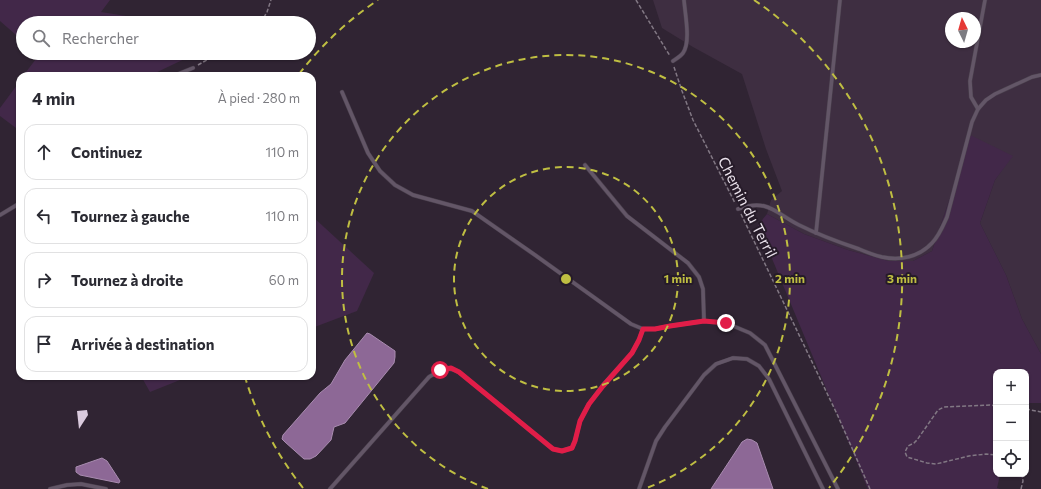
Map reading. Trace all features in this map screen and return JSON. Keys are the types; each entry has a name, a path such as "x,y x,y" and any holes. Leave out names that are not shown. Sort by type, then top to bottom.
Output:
{"lane":[{"path":"673,61 682,54 686,43 687,36 684,0"},
{"path":"816,233 840,0"},
{"path":"978,109 971,97 970,80 985,0"},
{"path":"183,72 193,68"},
{"path":"738,209 748,205 769,207 798,225 830,240 882,257 899,259 910,257 932,243 942,229 947,217 972,122 978,109 986,100 995,94 1041,75"},
{"path":"342,92 368,153 380,171 395,185 413,195 472,211 631,324 643,329 655,329 704,321 726,323 750,333 765,345 838,489"},
{"path":"586,165 627,216 688,263 699,277 703,290 704,321"},
{"path":"0,215 16,205"},
{"path":"330,489 429,377 440,370 451,368 459,372 553,449 562,451 572,448 580,421 589,404 632,353 643,329"},
{"path":"639,489 656,441 665,426 704,375 716,364 732,358 747,359 759,366 769,379 824,489"},
{"path":"50,489 67,485 81,484 106,489"}],"path":[{"path":"264,16 270,0"},
{"name":"Chemin du Terril","path":"636,0 673,61 693,120 834,407 870,489"},
{"path":"193,68 207,60"},
{"path":"993,406 944,408 938,410 917,440 908,446 906,452 907,457 936,464 969,456 993,455"},
{"path":"1029,410 1041,412"},
{"path":"1021,489 1022,477"}],"shaded area":[{"path":"0,0 110,0 101,12 126,16 16,16 16,35 0,21"},
{"path":"653,0 1041,0 1041,354 1022,319 1006,275 980,223 995,180 1012,156 953,189 932,251 913,261 889,261 848,250 804,234 767,214 771,200 782,191 766,149 742,74 662,28"},
{"path":"35,60 182,60 157,72 26,72"},
{"path":"16,86 16,128 0,116 0,108"},
{"path":"970,135 1013,156 995,180 980,223 1006,275 1022,319 1041,354 1041,403 1029,403 1029,369 993,369 993,477 1000,477 997,488 1000,489 868,489 758,225 767,214 804,234 848,250 889,261 913,261 932,251"},
{"path":"316,220 374,273 357,311 316,326"},
{"path":"367,333 395,351 394,363 345,423 334,427 331,440 316,456 310,459 304,459 282,439 283,435 320,393 331,384 345,360"},
{"path":"143,380 180,380 150,392"},
{"path":"747,439 757,443 773,489 711,489 742,442"},
{"path":"102,458 107,461 120,481 119,483 80,475 76,472 76,467"}],"building":[{"path":"87,410 88,415 79,429 77,411"}],"route":[{"path":"440,370 451,368 459,372 553,449 562,451 572,448 580,421 589,404 632,353 643,329 655,329 704,321 726,323"}]}
